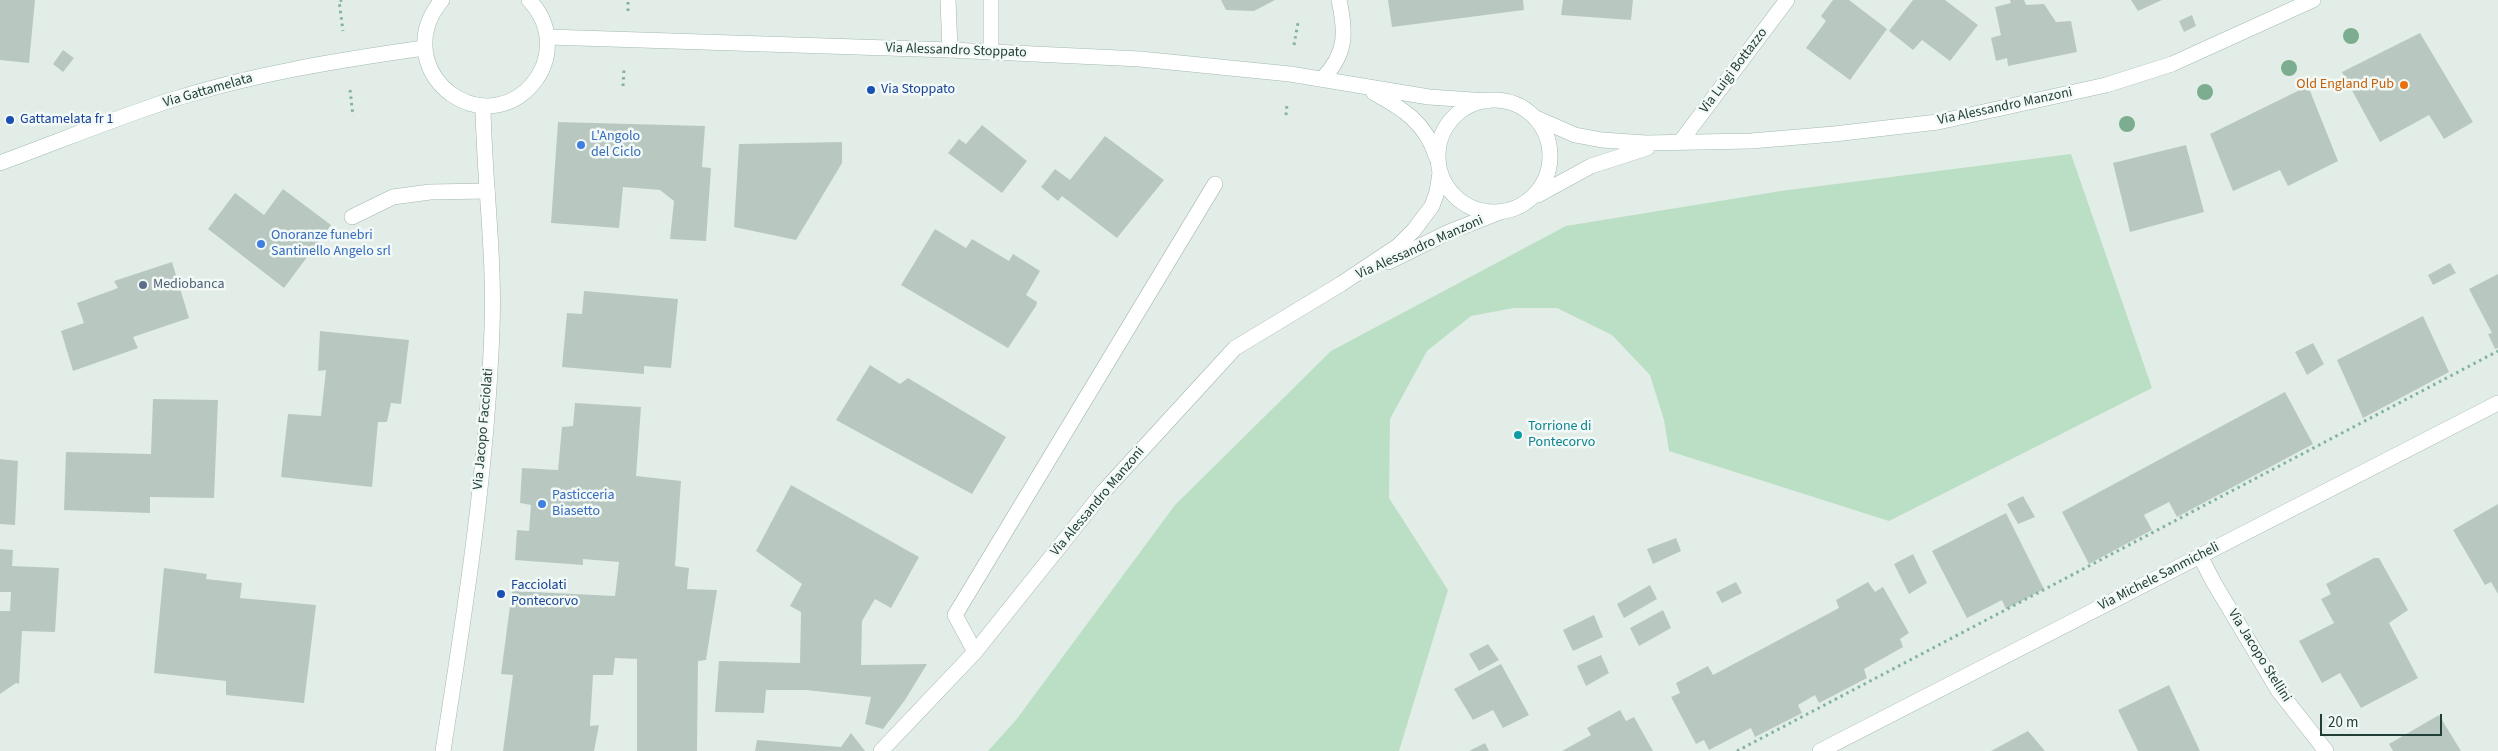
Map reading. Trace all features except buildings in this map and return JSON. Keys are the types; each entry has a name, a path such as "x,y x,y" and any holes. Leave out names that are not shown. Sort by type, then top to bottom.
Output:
{"street":[{"path":"442,0 432,12 426,29 424,48 430,69 442,88 461,100 483,106 504,103 524,94 538,78 547,59 548,37 540,12 529,0"},
{"path":"948,0 950,50"},
{"path":"991,0 991,52"},
{"path":"1322,79 1334,67 1345,40 1339,0"},
{"name":"Via Luigi Bottazzo","path":"1681,142 1787,0"},
{"name":"Via Alessandro Manzoni","path":"1534,117 1575,136 1646,143 1751,141 1938,122 2106,85 2172,64 2313,0"},
{"name":"Via Alessandro Stoppato","path":"548,37 950,50 1140,59 1232,67 1322,79 1429,97 1487,101"},
{"name":"Via Gattamelata","path":"0,163 171,100 264,75 346,59 424,48"},
{"name":"Via Alessandro Stoppato","path":"1361,86 1395,104 1417,121 1432,143 1439,168"},
{"path":"1487,101 1512,103 1534,117 1542,127 1550,152 1546,178 1530,200 1519,207 1500,212 1478,210 1468,206 1451,192 1439,168 1440,140 1450,121 1466,107 1487,101"},
{"name":"Via Jacopo Facciolati","path":"443,751 464,620 480,486 492,338 483,106"},
{"name":"Via Alessandro Manzoni","path":"1530,200 1562,180 1591,166 1640,149 1681,142"},
{"name":"Via Alessandro Manzoni","path":"881,751 975,652 1104,491 1236,348 1341,284 1398,246 1414,230 1432,206 1437,192 1439,168"},
{"path":"975,652 955,615 1215,184"},
{"path":"352,217 394,197 430,192 487,191"},
{"name":"Via Alessandro Manzoni","path":"1341,284 1449,232 1500,212"},
{"name":"Via Michele Sanmicheli","path":"1820,751 2498,403"},
{"name":"Via Jacopo Stellini","path":"2200,556 2214,584 2278,690 2326,751"}],"path":[{"path":"1737,751 2498,351"}],"green space":[{"path":"2071,154 2152,388 1889,521 1669,451 1664,420 1650,375 1612,335 1557,308 1514,308 1471,316 1427,351 1390,419 1389,498 1448,590 1399,751 988,751 1016,720 1175,505 1331,351 1566,226 1781,191"}],"place":[{"name":"Old England Pub","path":"2404,85"},
{"name":"Via Stoppato","path":"871,90"},
{"name":"Gattamelata fr 1","path":"10,120"},
{"name":"L'Angolo del Ciclo","path":"581,145"},
{"name":"Onoranze funebri Santinello Angelo srl","path":"261,244"},
{"name":"Mediobanca","path":"143,285"},
{"name":"Torrione di Pontecorvo","path":"1518,435"},
{"name":"Pasticceria Biasetto","path":"542,504"},
{"name":"Facciolati Pontecorvo","path":"501,594"}]}
